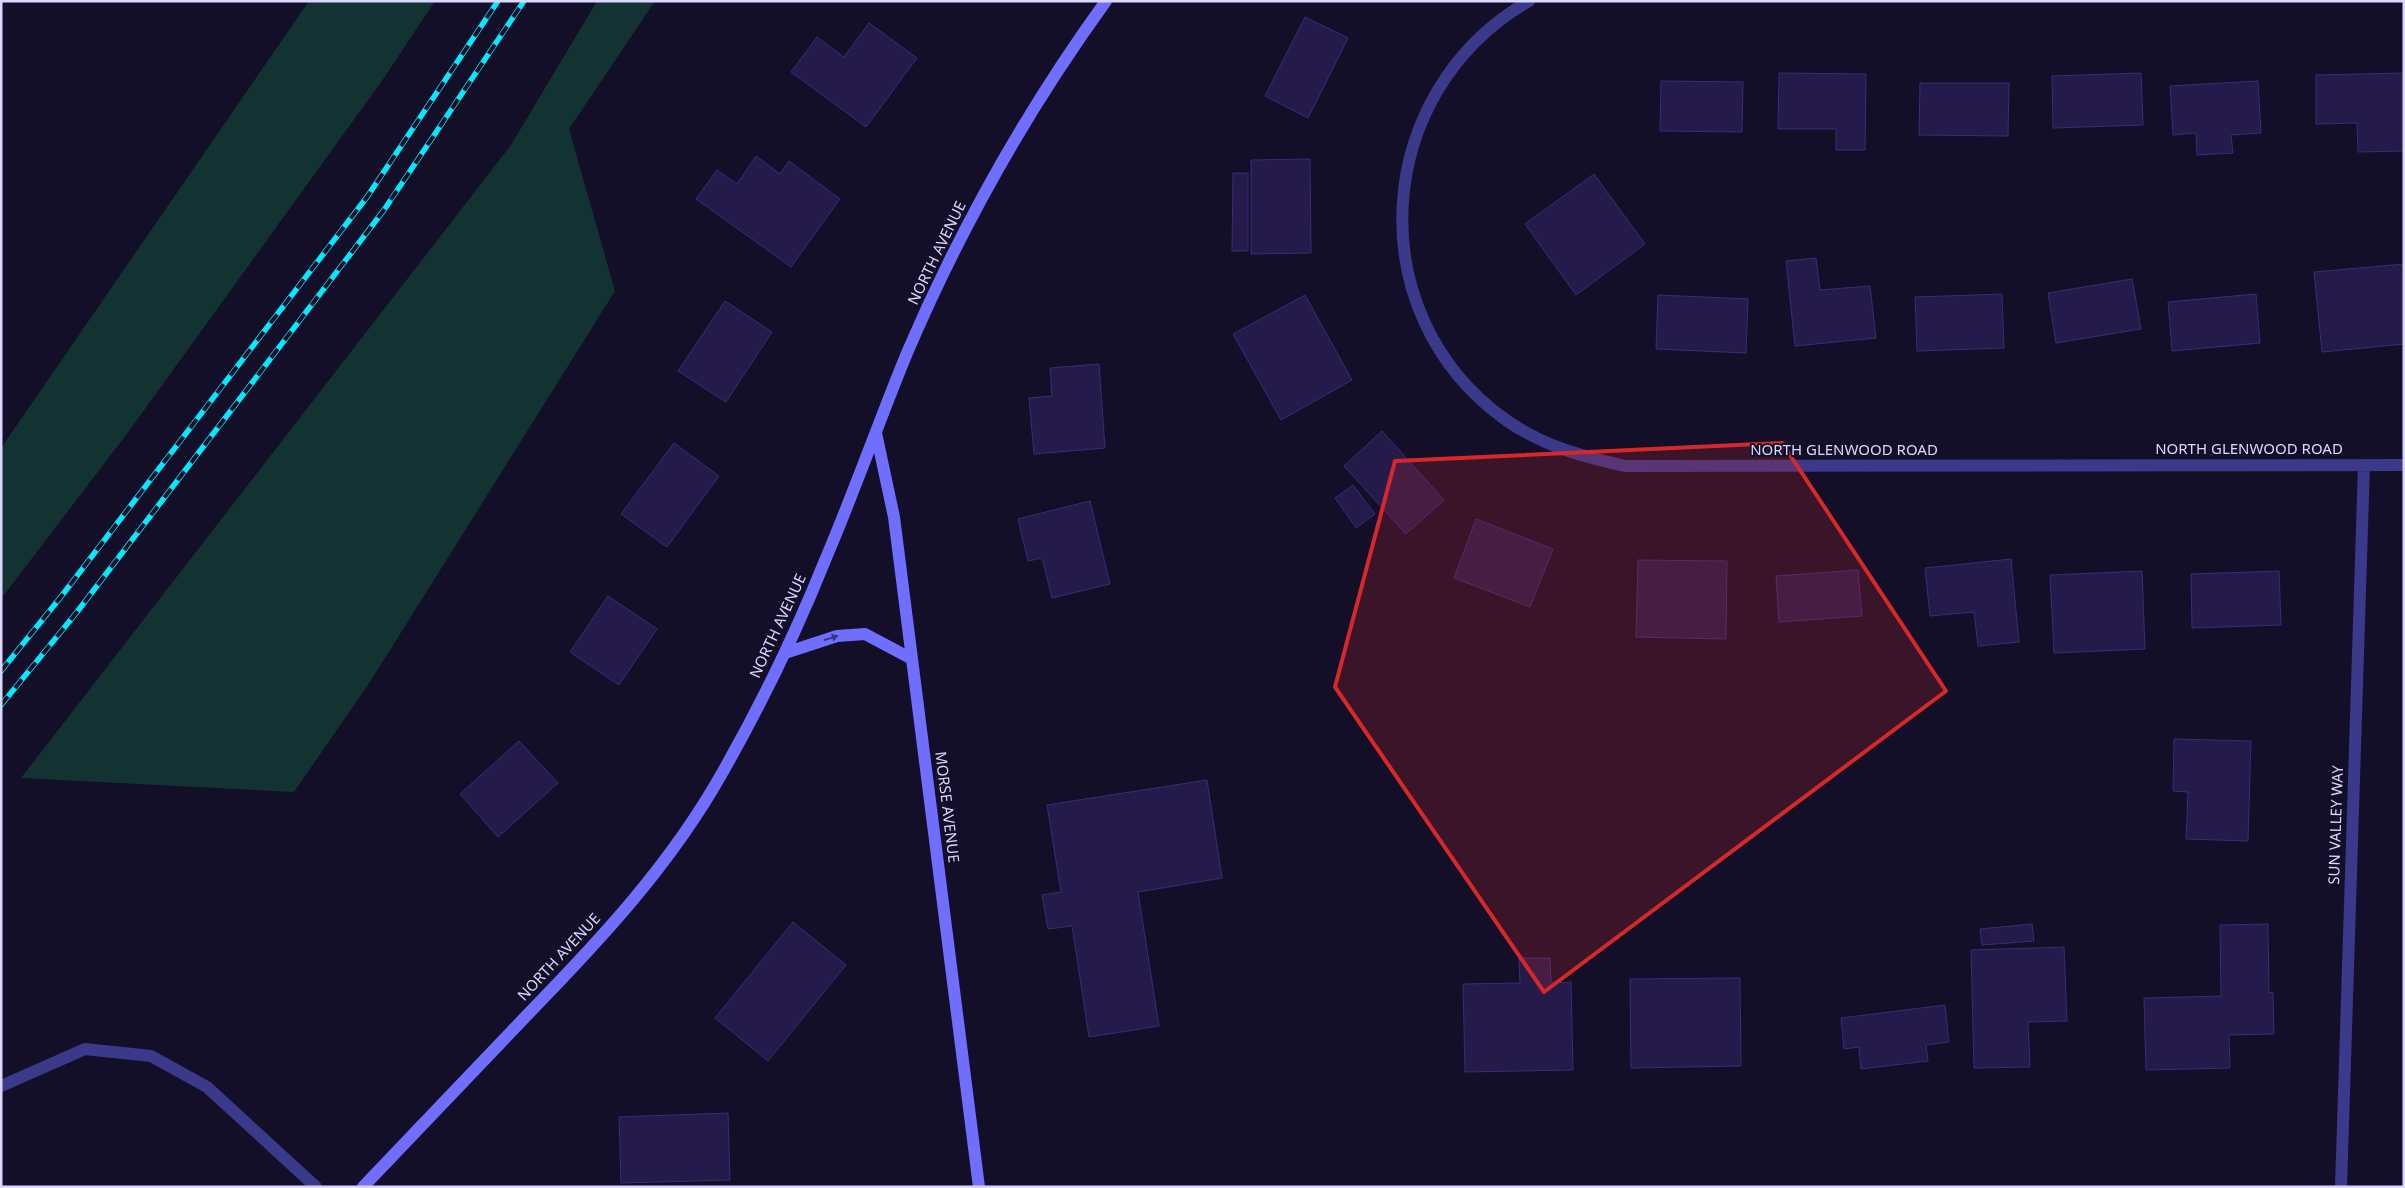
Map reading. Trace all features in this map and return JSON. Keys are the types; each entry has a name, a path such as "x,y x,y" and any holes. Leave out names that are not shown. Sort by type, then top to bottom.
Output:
{"main road":[{"name":"NORTH AVENUE","path":"363,1187 599,940 660,868 719,779 785,653 828,556 907,354 940,280 989,184 1047,90 1106,1"},
{"name":"MORSE AVENUE","path":"876,433 894,517 979,1187"},
{"path":"785,653 837,636 865,634 912,659"}],"street":[{"name":"NORTH GLENWOOD ROAD","path":"1529,1 1505,15 1466,50 1435,92 1423,115 1407,165 1402,217 1407,268 1414,294 1435,342 1466,384 1504,418 1526,433 1574,454 1625,466 2404,465"},
{"name":"SUN VALLEY WAY","path":"2341,1187 2364,465"},
{"path":"1,1086 85,1049 151,1056 207,1087 316,1187"}],"highlighted area":[{"path":"1782,443 1946,691 1544,992 1335,687 1395,461"}],"green space":[{"path":"309,1 435,1 384,78 129,431 1,599 1,448"},
{"path":"597,1 655,1 569,129 615,291 370,682 294,792 21,778 511,145"}],"building":[{"path":"1305,17 1348,38 1308,118 1265,96"},
{"path":"869,23 917,58 866,127 791,72 817,37 844,57"},
{"path":"1779,73 1866,74 1865,150 1836,150 1836,129 1778,129"},
{"path":"2141,73 2143,125 2053,128 2052,76"},
{"path":"2404,73 2404,151 2358,152 2357,123 2316,124 2316,75"},
{"path":"1661,81 1743,82 1742,132 1660,131"},
{"path":"2258,81 2261,133 2231,135 2233,153 2197,155 2196,133 2173,135 2170,86"},
{"path":"1920,83 2009,83 2008,136 1919,135"},
{"path":"756,156 780,174 789,161 840,199 791,267 696,199 717,170 737,184"},
{"path":"1310,159 1311,253 1251,254 1251,160"},
{"path":"1233,173 1248,173 1248,251 1232,251"},
{"path":"1594,174 1645,244 1576,295 1525,224"},
{"path":"1816,258 1820,290 1870,286 1876,338 1795,346 1786,261"},
{"path":"2404,264 2404,344 2322,352 2314,272"},
{"path":"2132,279 2141,329 2056,343 2048,293"},
{"path":"2002,294 2004,348 1917,351 1915,297"},
{"path":"2256,294 2260,343 2172,351 2168,302"},
{"path":"1305,295 1352,380 1281,420 1233,334"},
{"path":"1658,295 1748,299 1746,353 1656,349"},
{"path":"725,301 772,332 726,402 678,371"},
{"path":"1099,364 1105,448 1034,454 1029,398 1052,396 1050,368"},
{"path":"1382,431 1444,500 1406,534 1344,466"},
{"path":"674,443 719,476 667,547 621,514"},
{"path":"1353,485 1375,514 1356,528 1335,498"},
{"path":"1090,501 1110,584 1052,598 1042,558 1028,561 1018,519"},
{"path":"1476,519 1553,549 1530,607 1454,578"},
{"path":"2011,559 2019,642 1978,646 1974,612 1930,616 1925,568"},
{"path":"1638,560 1727,561 1726,639 1636,637"},
{"path":"1858,570 1862,616 1779,622 1776,576"},
{"path":"2142,571 2145,649 2054,653 2050,575"},
{"path":"2279,571 2281,625 2192,628 2191,574"},
{"path":"608,596 657,629 619,685 570,652"},
{"path":"2174,739 2251,741 2248,841 2186,839 2188,792 2173,791"},
{"path":"519,741 558,783 498,837 460,794"},
{"path":"1207,780 1222,878 1138,892 1159,1026 1089,1037 1072,926 1048,929 1042,895 1061,892 1047,805"},
{"path":"793,922 846,965 768,1061 715,1018"},
{"path":"2032,924 2034,941 1982,945 1980,929"},
{"path":"2268,924 2269,993 2273,992 2274,1034 2229,1035 2230,1068 2146,1070 2144,998 2221,996 2220,925"},
{"path":"2064,947 2067,1021 2028,1022 2030,1067 1974,1068 1971,950"},
{"path":"1519,958 1550,958 1551,983 1571,982 1573,1070 1465,1072 1463,984 1520,983"},
{"path":"1740,978 1741,1066 1631,1068 1630,979"},
{"path":"1945,1005 1949,1042 1926,1045 1928,1061 1861,1069 1859,1047 1844,1049 1841,1018"},
{"path":"728,1113 730,1180 621,1183 619,1117"}],"railway":[{"path":"1,671 60,598 367,197 498,1"},
{"path":"1,705 77,612 384,210 524,1"}]}
